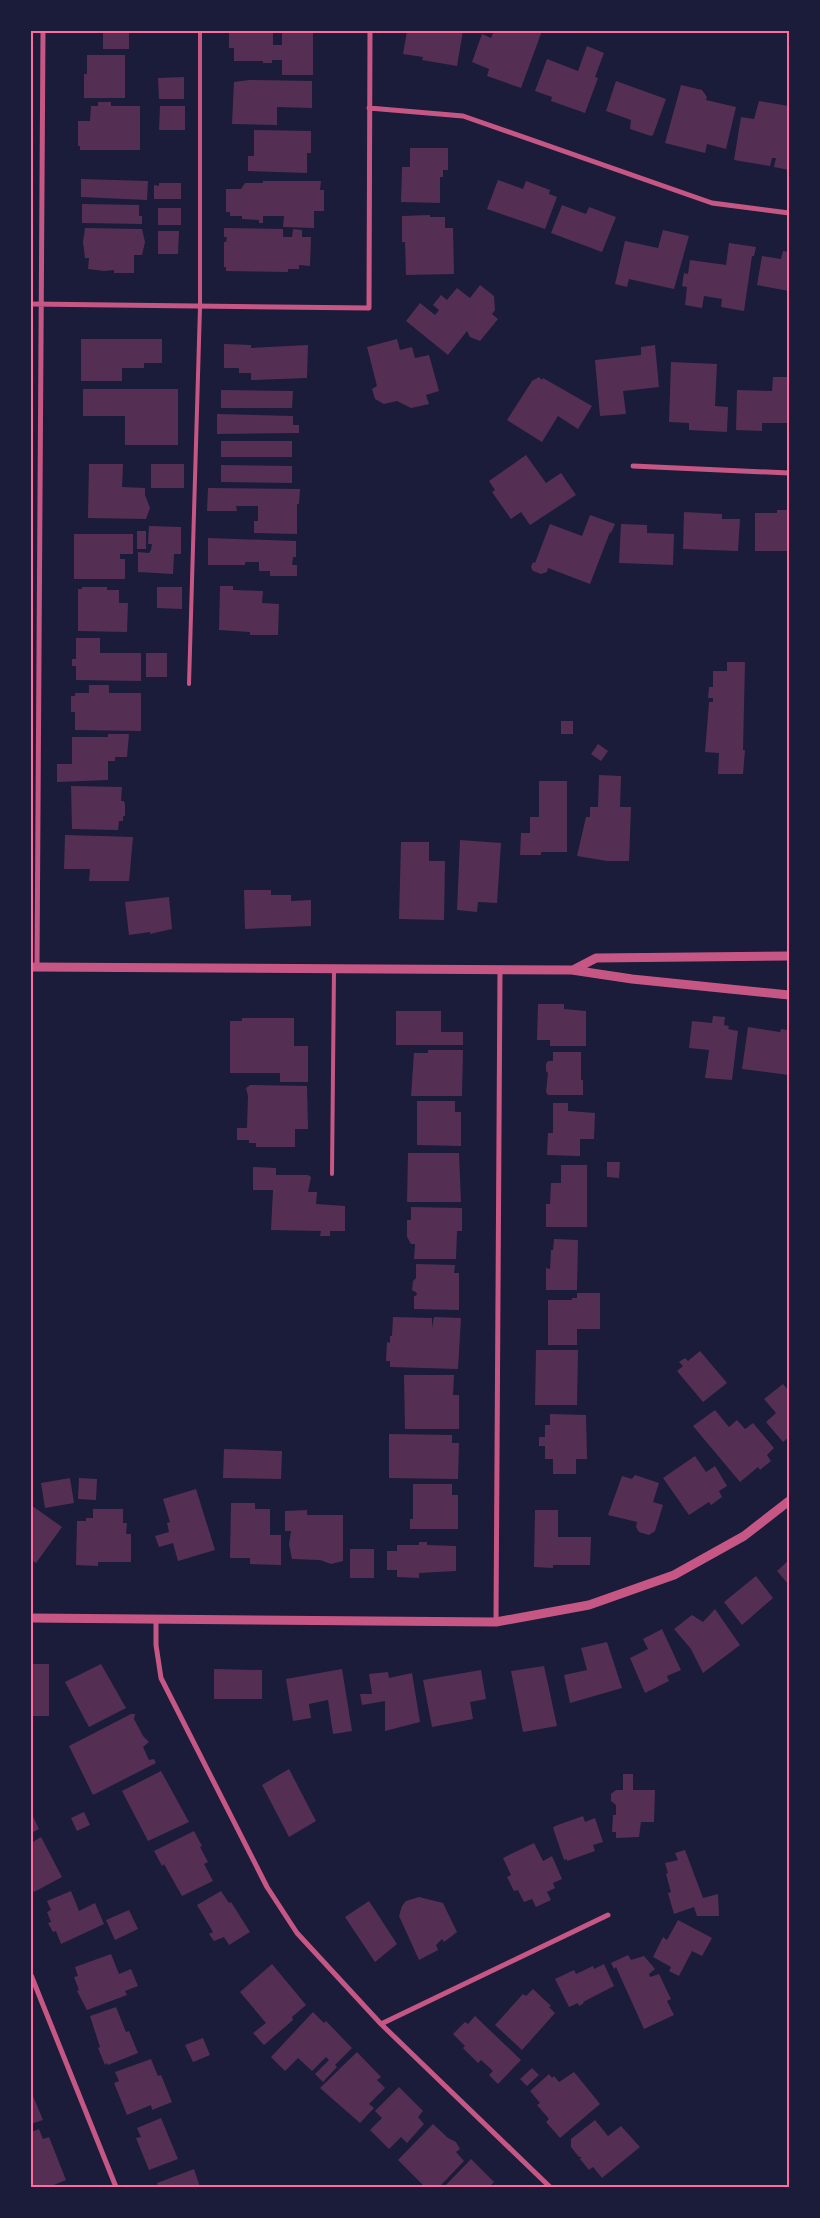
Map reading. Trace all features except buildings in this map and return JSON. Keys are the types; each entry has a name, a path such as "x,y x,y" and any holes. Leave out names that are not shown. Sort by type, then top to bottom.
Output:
{"street":[{"path":"43,31 34,967 572,970 632,979 789,995"},
{"path":"31,304 200,308 369,308 370,31"},
{"path":"369,108 462,116 712,203 789,212"},
{"path":"633,466 789,473"},
{"path":"572,970 596,958 789,956"},
{"path":"496,1622 500,969"},
{"path":"31,1618 496,1622 588,1605 674,1575 744,1536 789,1501"},
{"path":"156,1619 156,1645 161,1678 267,1888 297,1933 381,2024 550,2187"},
{"path":"381,2024 608,1915"},
{"path":"31,1975 116,2187"}],"lane":[{"path":"189,684 200,308 200,31"},
{"path":"332,1174 334,970"}]}
